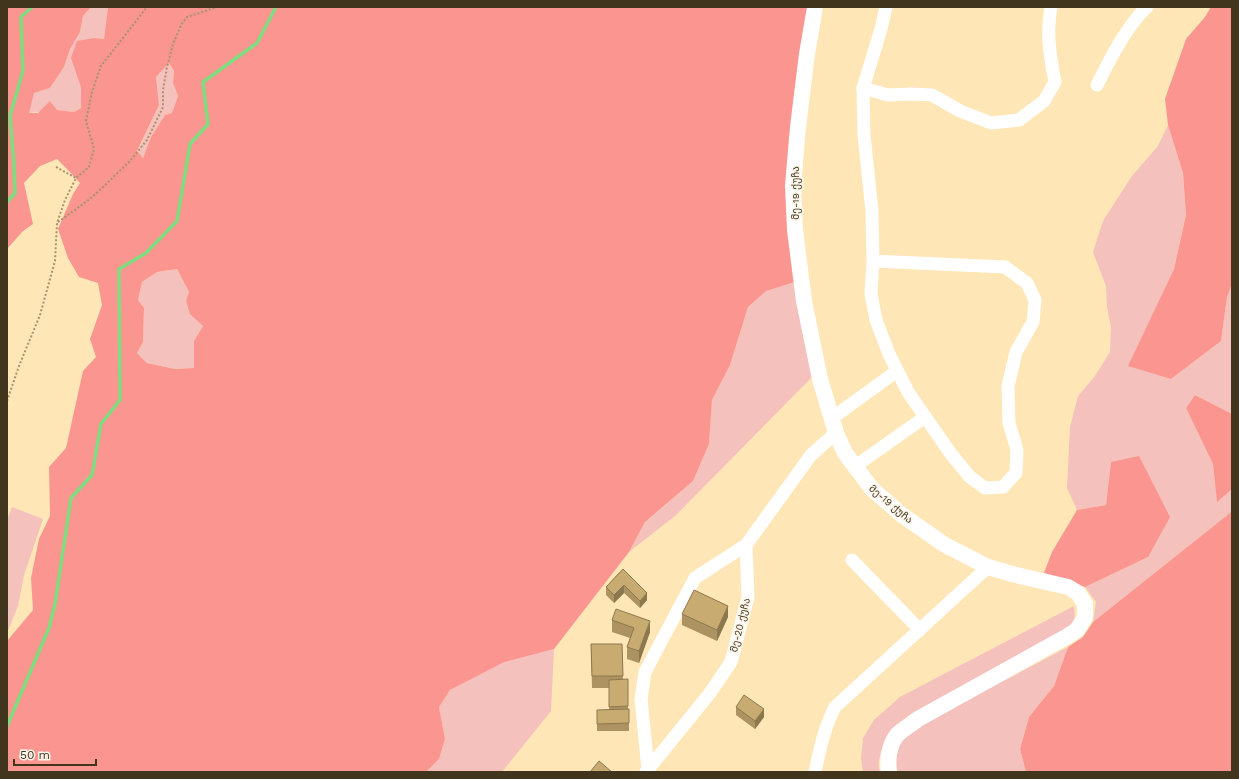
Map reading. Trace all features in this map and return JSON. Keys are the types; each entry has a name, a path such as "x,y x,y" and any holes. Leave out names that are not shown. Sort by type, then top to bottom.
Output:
{"street":[{"name":"მე-19 ქუჩა","path":"815,7 807,54 798,127 793,186 795,230 804,301 820,379 834,425 845,453 854,467 872,489 902,515 945,544 988,567 1068,588 1078,593 1085,604 1084,617 1077,630 918,719 897,736 890,750 887,764 889,772"},
{"path":"873,261 1005,267 1027,283 1036,300 1033,322 1016,352 1008,386 1009,423 1017,450 1016,473 1003,487 985,488 970,477 951,454 908,392 876,320 871,294 873,261 872,211 864,135 863,88 886,7"},
{"path":"863,88 888,95 932,95 960,111 991,123 1019,120 1044,101 1055,82 1050,49 1048,20 1051,7"},
{"path":"1097,85 1125,35 1146,7"},
{"path":"647,770 641,699 645,672 695,578 746,545 834,425 898,372"},
{"path":"854,467 925,418"},
{"name":"მე-20 ქუჩა","path":"647,770 710,693 731,662 748,597 746,545"},
{"path":"852,560 920,630"},
{"path":"816,772 822,739 835,707 988,567"}],"path":[{"path":"7,401 19,366 40,316 55,261 57,223 65,200 76,178 89,167 94,149 86,121 92,92 101,66 147,7"},
{"path":"57,223 101,189 130,160 147,140 162,107 167,67 173,44 181,25 187,16 218,7"},
{"path":"56,167 76,178"}],"shaded area":[{"path":"7,7 91,7 83,16 80,32 70,49 64,67 50,88 34,93 29,113 38,113 50,101 57,110 74,112 81,108 81,87 71,58 77,41 94,38 104,39 108,7 809,7 795,282 766,291 748,307 730,365 712,400 709,444 693,481 645,522 629,552 554,649 504,662 450,690 439,707 445,739 439,759 426,772 7,772 7,641 33,610 31,578 39,539 50,516 49,467 66,448 83,371 96,357 90,339 102,305 98,283 79,277 68,258 58,229 73,194 80,183 57,159 40,166 24,183 33,224 23,231 7,249","holes":["169,63 174,71 173,83 178,96 172,113 165,115 151,137 143,158 137,151 159,105 156,77","177,269 189,292 186,301 190,314 203,326 194,341 194,368 175,369 147,363 137,353 143,342 144,308 138,300 142,282 157,272"]},
{"path":"91,7 108,7 104,39 94,38 81,87 81,108 74,112 57,110 28,113 34,93 50,88 64,67 70,49 80,32 83,16"},
{"path":"1211,7 1232,7 1232,284 1227,297 1221,341 1171,379 1128,366 1174,269 1186,215 1183,173 1168,125 1165,99 1186,39 1205,17"},
{"path":"169,63 174,71 173,83 178,96 172,113 165,115 151,137 143,158 137,152 159,105 156,77"},
{"path":"1168,125 1183,173 1186,215 1174,269 1129,365 1171,379 1221,341 1227,297 1232,284 1232,414 1195,395 1186,408 1213,464 1217,501 1232,489 1232,510 1093,622 1096,602 1085,587 1148,557 1111,462 1106,505 1077,510 1067,488 1070,427 1078,396 1095,376 1110,352 1111,327 1107,307 1106,286 1093,252 1103,221 1132,176 1158,146"},
{"path":"177,269 189,292 186,301 190,313 203,326 194,341 194,368 175,369 147,363 137,353 143,342 144,308 138,300 142,282 157,272"},
{"path":"795,282 813,376 675,516 629,552 645,522 693,481 709,444 712,400 730,365 748,307 766,291"},
{"path":"1195,395 1232,414 1232,489 1217,502 1213,464 1186,408"},
{"path":"1139,456 1170,517 1148,557 1085,587 1044,573 1052,552 1077,510 1106,505 1111,462"},
{"path":"12,507 43,519 24,575 18,606 7,633 7,520"},
{"path":"1232,510 1232,772 1026,772 1020,749 1029,717 1054,686 1068,647 1083,637 1093,622"},
{"path":"1074,606 1075,621 1067,632 886,739 879,760 880,772 863,772 861,758 863,738 874,720 900,697"},
{"path":"1068,647 1054,686 1029,717 1020,749 1026,772 897,772 896,753 900,742 915,727"},
{"path":"554,649 551,711 502,772 426,772 439,759 445,739 439,707 450,690 504,661"}],"building":[{"path":"623,569 647,593 640,601 624,585 614,595 606,587"},
{"path":"694,590 728,606 717,630 682,614"},
{"path":"616,609 650,621 639,651 627,647 634,628 612,620"},
{"path":"591,644 622,644 623,676 592,676"},
{"path":"628,679 628,706 609,707 609,680"},
{"path":"744,695 764,709 755,721 736,707"},
{"path":"629,709 629,723 597,724 597,710"},
{"path":"599,761 612,772 590,772"}],"waterway":[{"path":"7,202 15,193 10,116 23,71 21,17 32,7"},
{"path":"7,726 49,628 55,604 71,498 92,475 101,424 120,400 119,269 146,253 177,221 190,144 208,124 203,82 257,43 276,7"}]}
